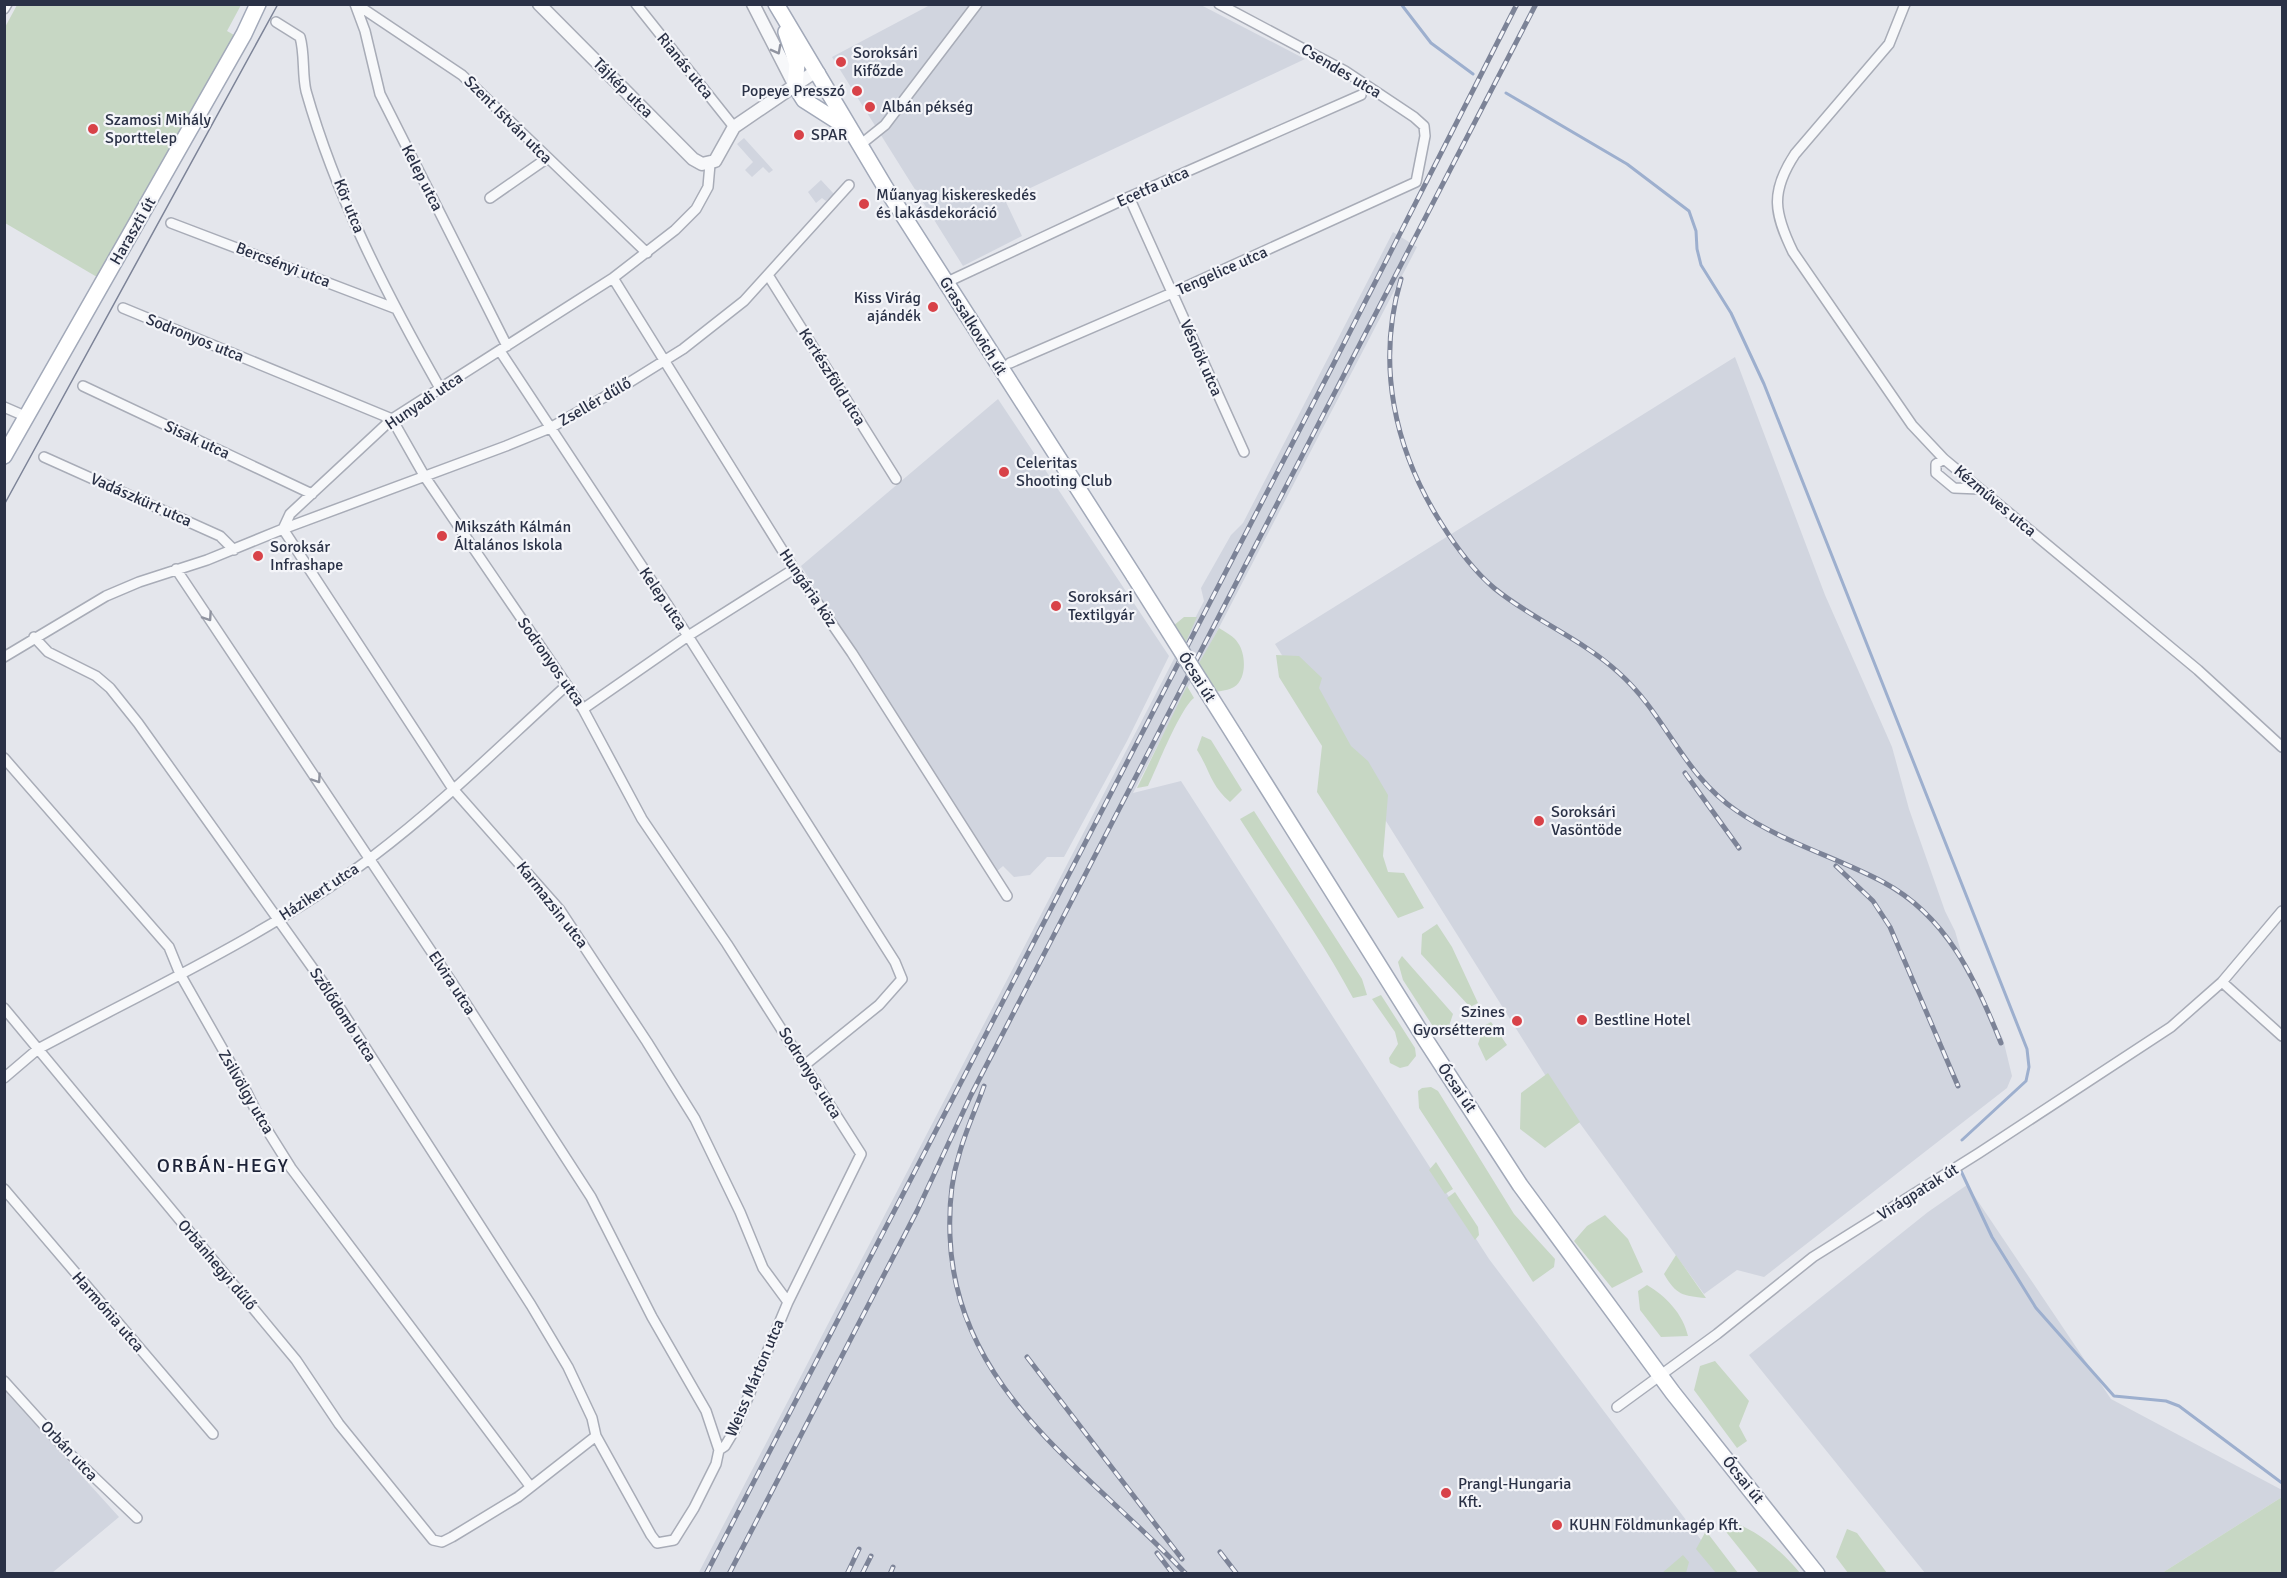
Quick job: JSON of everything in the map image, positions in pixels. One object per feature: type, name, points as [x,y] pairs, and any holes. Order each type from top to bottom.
[{"type":"main road","name":"Haraszti út","points":[[4,456],[244,34],[258,4]]},
{"type":"main road","points":[[777,5],[797,64],[795,86],[804,100],[851,130]]},
{"type":"main road","name":"Grassalkovich út","points":[[777,5],[945,283],[1134,576]]},
{"type":"main road","name":"Ócsai út","points":[[1134,576],[1425,1039],[1520,1185],[1660,1375],[1817,1574]]},
{"type":"street","points":[[4,9],[7,4]]},
{"type":"street","name":"Szent István utca","points":[[356,4],[462,75],[546,159],[646,253]]},
{"type":"street","name":"Kelep utca","points":[[356,4],[380,94],[503,348],[550,428],[688,636],[896,962],[902,979],[879,1005],[806,1064]]},
{"type":"street","name":"Tájkép utca","points":[[539,4],[693,159],[702,164],[710,164]]},
{"type":"street","name":"Rianás utca","points":[[636,4],[734,127]]},
{"type":"street","points":[[753,4],[795,86],[813,73],[819,73]]},
{"type":"street","points":[[860,145],[885,125],[977,4]]},
{"type":"street","name":"Csendes utca","points":[[1219,4],[1345,71],[1414,117],[1424,126],[1425,136],[1419,165]]},
{"type":"street","name":"Kézműves utca","points":[[1905,4],[1889,44],[1794,154],[1782,174],[1776,200],[1780,226],[1793,252],[1912,425],[1944,459],[2198,670],[2283,747]]},
{"type":"street","name":"Kör utca","points":[[276,22],[300,37],[306,90],[356,227],[394,308],[441,390]]},
{"type":"street","name":"Hunyadi utca","points":[[283,529],[290,514],[392,419],[441,390],[613,278],[646,253],[696,209],[708,188],[710,164],[716,161],[734,127],[795,86]]},
{"type":"street","name":"Ecetfa utca","points":[[945,283],[1129,197],[1361,95]]},
{"type":"street","points":[[490,198],[546,159]]},
{"type":"street","name":"Tengelice utca","points":[[1010,363],[1172,293],[1416,182],[1419,165]]},
{"type":"street","name":"Zsellér dűlő","points":[[283,529],[550,428],[663,361],[716,325],[768,275],[849,185]]},
{"type":"street","name":"Vésnök utca","points":[[1129,197],[1244,452]]},
{"type":"street","name":"Bercsényi utca","points":[[171,223],[394,308]]},
{"type":"street","name":"Kertészföld utca","points":[[768,275],[896,480]]},
{"type":"street","name":"Hungária köz","points":[[613,278],[794,569],[852,653],[1006,896]]},
{"type":"street","name":"Sodronyos utca","points":[[123,308],[392,419],[425,477],[583,709],[642,819],[806,1064],[861,1154]]},
{"type":"street","name":"Sisak utca","points":[[83,386],[312,494]]},
{"type":"street","points":[[4,407],[27,417]]},
{"type":"street","name":"Vadászkürt utca","points":[[44,457],[220,536],[234,550]]},
{"type":"street","points":[[1944,459],[1936,464],[1936,473],[1954,488],[1980,489]]},
{"type":"street","points":[[4,657],[34,637],[106,597],[158,574],[234,550],[283,529]]},
{"type":"street","name":"Karmazsin utca","points":[[283,529],[453,789],[560,910],[647,1042],[695,1119],[740,1212],[763,1268],[788,1302]]},
{"type":"street","name":"Elvira utca","points":[[176,569],[370,859],[591,1197],[652,1317],[706,1411],[719,1450]]},
{"type":"street","points":[[583,709],[688,636],[794,569]]},
{"type":"street","name":"Szőlődomb utca","points":[[34,637],[48,652],[96,676],[110,688],[138,723],[329,991],[531,1305],[568,1367],[592,1418],[596,1436],[657,1542],[674,1540],[699,1500],[716,1464],[719,1450]]},
{"type":"street","name":"Házikert utca","points":[[4,1078],[38,1049],[279,919],[370,859],[420,819],[566,686]]},
{"type":"street","name":"Zsilvölgy utca","points":[[4,758],[169,947],[180,974],[243,1085],[259,1118],[291,1168],[530,1486]]},
{"type":"street","name":"Virágpatak út","points":[[1617,1407],[1813,1257],[1979,1153],[2138,1049],[2200,1004],[2283,912]]},
{"type":"street","points":[[2222,982],[2283,1036]]},
{"type":"street","name":"Orbánhegyi dűlő","points":[[4,1008],[296,1360],[339,1424],[420,1527],[433,1540],[442,1542],[518,1497],[530,1486]]},
{"type":"street","name":"Weiss Márton utca","points":[[719,1450],[725,1446],[734,1431],[788,1302],[861,1154]]},
{"type":"street","name":"Harmónia utca","points":[[4,1189],[213,1434]]},
{"type":"street","name":"Orbán utca","points":[[4,1381],[69,1453],[137,1518]]},
{"type":"street","points":[[530,1486],[562,1465],[596,1436]]},
{"type":"shaded area","points":[[1199,4],[1305,59],[1005,200],[1022,236],[963,266],[832,57],[930,5]]},
{"type":"shaded area","points":[[744,138],[773,170],[769,173],[763,167],[752,177],[745,170],[753,162],[737,144]]},
{"type":"shaded area","points":[[821,180],[834,194],[826,201],[822,198],[816,203],[808,192]]},
{"type":"shaded area","points":[[1393,232],[1417,247],[1133,793],[1181,781],[1489,1259],[1726,1573],[698,1574],[1204,601],[1201,588],[1231,535],[1243,523]]},
{"type":"shaded area","points":[[1735,357],[1825,595],[1892,747],[1909,809],[1945,911],[1955,931],[1969,979],[2003,1039],[2012,1076],[2007,1088],[1764,1277],[1737,1270],[1704,1294],[1547,1078],[1275,644]]},
{"type":"shaded area","points":[[998,399],[1169,656],[1127,741],[1064,857],[1047,857],[1030,875],[1014,877],[1003,866],[996,872],[801,566]]},
{"type":"shaded area","points":[[1967,1185],[2111,1399],[2282,1490],[2282,1497],[2162,1573],[1925,1573],[1749,1355],[1928,1212]]},
{"type":"shaded area","points":[[4,1390],[119,1517],[52,1573],[5,1573]]},
{"type":"green space","name":"Szamosi Mihály Sporttelep","points":[[17,5],[241,5],[227,31],[234,35],[97,277],[5,223],[4,29]]},
{"type":"green space","points":[[1184,617],[1197,617],[1184,646],[1173,626]]},
{"type":"green space","points":[[1219,628],[1238,643],[1243,653],[1244,666],[1241,678],[1234,687],[1215,692],[1198,665]]},
{"type":"green space","points":[[1276,655],[1299,656],[1322,678],[1319,688],[1351,746],[1368,761],[1388,795],[1383,856],[1388,872],[1404,873],[1424,908],[1398,918],[1317,792],[1322,746],[1279,677]]},
{"type":"green space","points":[[1187,686],[1194,698],[1176,725],[1148,786],[1137,788]]},
{"type":"green space","points":[[1202,736],[1211,740],[1242,790],[1230,802],[1214,783],[1197,750]]},
{"type":"green space","points":[[1254,811],[1362,979],[1367,995],[1353,998],[1313,930],[1240,819]]},
{"type":"green space","points":[[1437,924],[1452,947],[1478,1003],[1470,1007],[1421,954],[1422,934]]},
{"type":"green space","points":[[1402,956],[1453,1014],[1447,1032],[1436,1031],[1403,980],[1398,962]]},
{"type":"green space","points":[[1381,995],[1415,1048],[1416,1056],[1408,1066],[1400,1068],[1390,1063],[1389,1058],[1398,1044],[1395,1032],[1372,999]]},
{"type":"green space","points":[[1491,1022],[1507,1045],[1486,1061],[1478,1044],[1484,1026]]},
{"type":"green space","points":[[1548,1073],[1580,1122],[1545,1148],[1520,1129],[1521,1093]]},
{"type":"green space","points":[[1431,1087],[1438,1091],[1514,1214],[1555,1259],[1554,1267],[1533,1282],[1419,1108],[1418,1091]]},
{"type":"green space","points":[[1436,1162],[1453,1189],[1445,1194],[1429,1170]]},
{"type":"green space","points":[[1455,1192],[1478,1227],[1479,1235],[1475,1240],[1447,1198]]},
{"type":"green space","points":[[1605,1215],[1628,1239],[1643,1272],[1612,1288],[1574,1241],[1587,1226]]},
{"type":"green space","points":[[1676,1255],[1706,1298],[1681,1293],[1668,1281],[1664,1274]]},
{"type":"green space","points":[[1647,1285],[1673,1306],[1688,1336],[1661,1337],[1640,1310],[1638,1291]]},
{"type":"green space","points":[[1715,1361],[1749,1401],[1739,1426],[1747,1441],[1737,1448],[1694,1390],[1700,1366]]},
{"type":"green space","points":[[2282,1497],[2282,1573],[2162,1573]]},
{"type":"green space","points":[[1726,1520],[1747,1528],[1767,1541],[1800,1573],[1759,1573],[1723,1528]]},
{"type":"green space","points":[[1847,1529],[1857,1533],[1887,1573],[1848,1573],[1836,1557]]},
{"type":"green space","points":[[1706,1531],[1738,1573],[1716,1573],[1696,1549]]},
{"type":"green space","points":[[1683,1555],[1689,1562],[1686,1573],[1662,1573]]},
{"type":"waterway","points":[[1401,4],[1431,43],[1473,74]]},
{"type":"waterway","points":[[1506,93],[1627,164],[1689,211],[1696,231],[1701,265],[1731,313],[1764,384],[2027,1049],[2029,1067],[2026,1081],[1962,1140]]},
{"type":"waterway","points":[[1961,1171],[1992,1237],[2036,1308],[2114,1396],[2166,1401],[2179,1406],[2282,1483]]},
{"type":"tram line","points":[[4,505],[278,4]]},
{"type":"railway","points":[[706,1574],[1332,367],[1517,4]]},
{"type":"railway","points":[[729,1574],[917,1211],[971,1095],[1536,4]]},
{"type":"railway","points":[[1401,279],[1390,343],[1390,374],[1401,436],[1411,466],[1425,495],[1465,558],[1494,588],[1589,650],[1619,673],[1650,707],[1702,780],[1737,811],[1772,832],[1883,882],[1905,896],[1925,913],[1942,931],[1970,973],[2001,1043]]},
{"type":"railway","points":[[1685,773],[1739,848]]},
{"type":"railway","points":[[1836,866],[1873,901],[1890,927],[1958,1086]]},
{"type":"railway","points":[[984,1086],[956,1165],[950,1216],[950,1236],[958,1291],[975,1340],[1002,1384],[1034,1424],[1070,1463],[1149,1536],[1186,1574]]},
{"type":"railway","points":[[1027,1357],[1182,1559]]},
{"type":"railway","points":[[847,1574],[859,1549]]},
{"type":"railway","points":[[1220,1552],[1237,1574]]},
{"type":"railway","points":[[1157,1553],[1173,1574]]},
{"type":"railway","points":[[862,1574],[871,1556]]},
{"type":"railway","points":[[890,1574],[893,1567]]},
{"type":"place","name":"Soroksári Kifőzde","points":[[841,62]]},
{"type":"place","name":"Popeye Presszó","points":[[857,91]]},
{"type":"place","name":"Albán pékség","points":[[870,107]]},
{"type":"place","name":"Szamosi Mihály Sporttelep","points":[[93,129]]},
{"type":"place","name":"SPAR","points":[[799,135]]},
{"type":"place","name":"Műanyag kiskereskedés és lakásdekoráció","points":[[864,204]]},
{"type":"place","name":"Kiss Virág ajándék","points":[[933,307]]},
{"type":"place","name":"Celeritas Shooting Club","points":[[1004,472]]},
{"type":"place","name":"Mikszáth Kálmán Általános Iskola","points":[[442,536]]},
{"type":"place","name":"Soroksár Infrashape","points":[[258,556]]},
{"type":"place","name":"Soroksári Textilgyár","points":[[1056,606]]},
{"type":"place","name":"Soroksári Vasöntöde","points":[[1539,821]]},
{"type":"place","name":"Bestline Hotel","points":[[1582,1020]]},
{"type":"place","name":"Szines Gyorsétterem","points":[[1517,1021]]},
{"type":"place","name":"Prangl-Hungaria Kft.","points":[[1446,1493]]},
{"type":"place","name":"KUHN Földmunkagép Kft.","points":[[1557,1525]]},
{"type":"district","name":"ORBÁN-HEGY","points":[[223,1165]]}]
